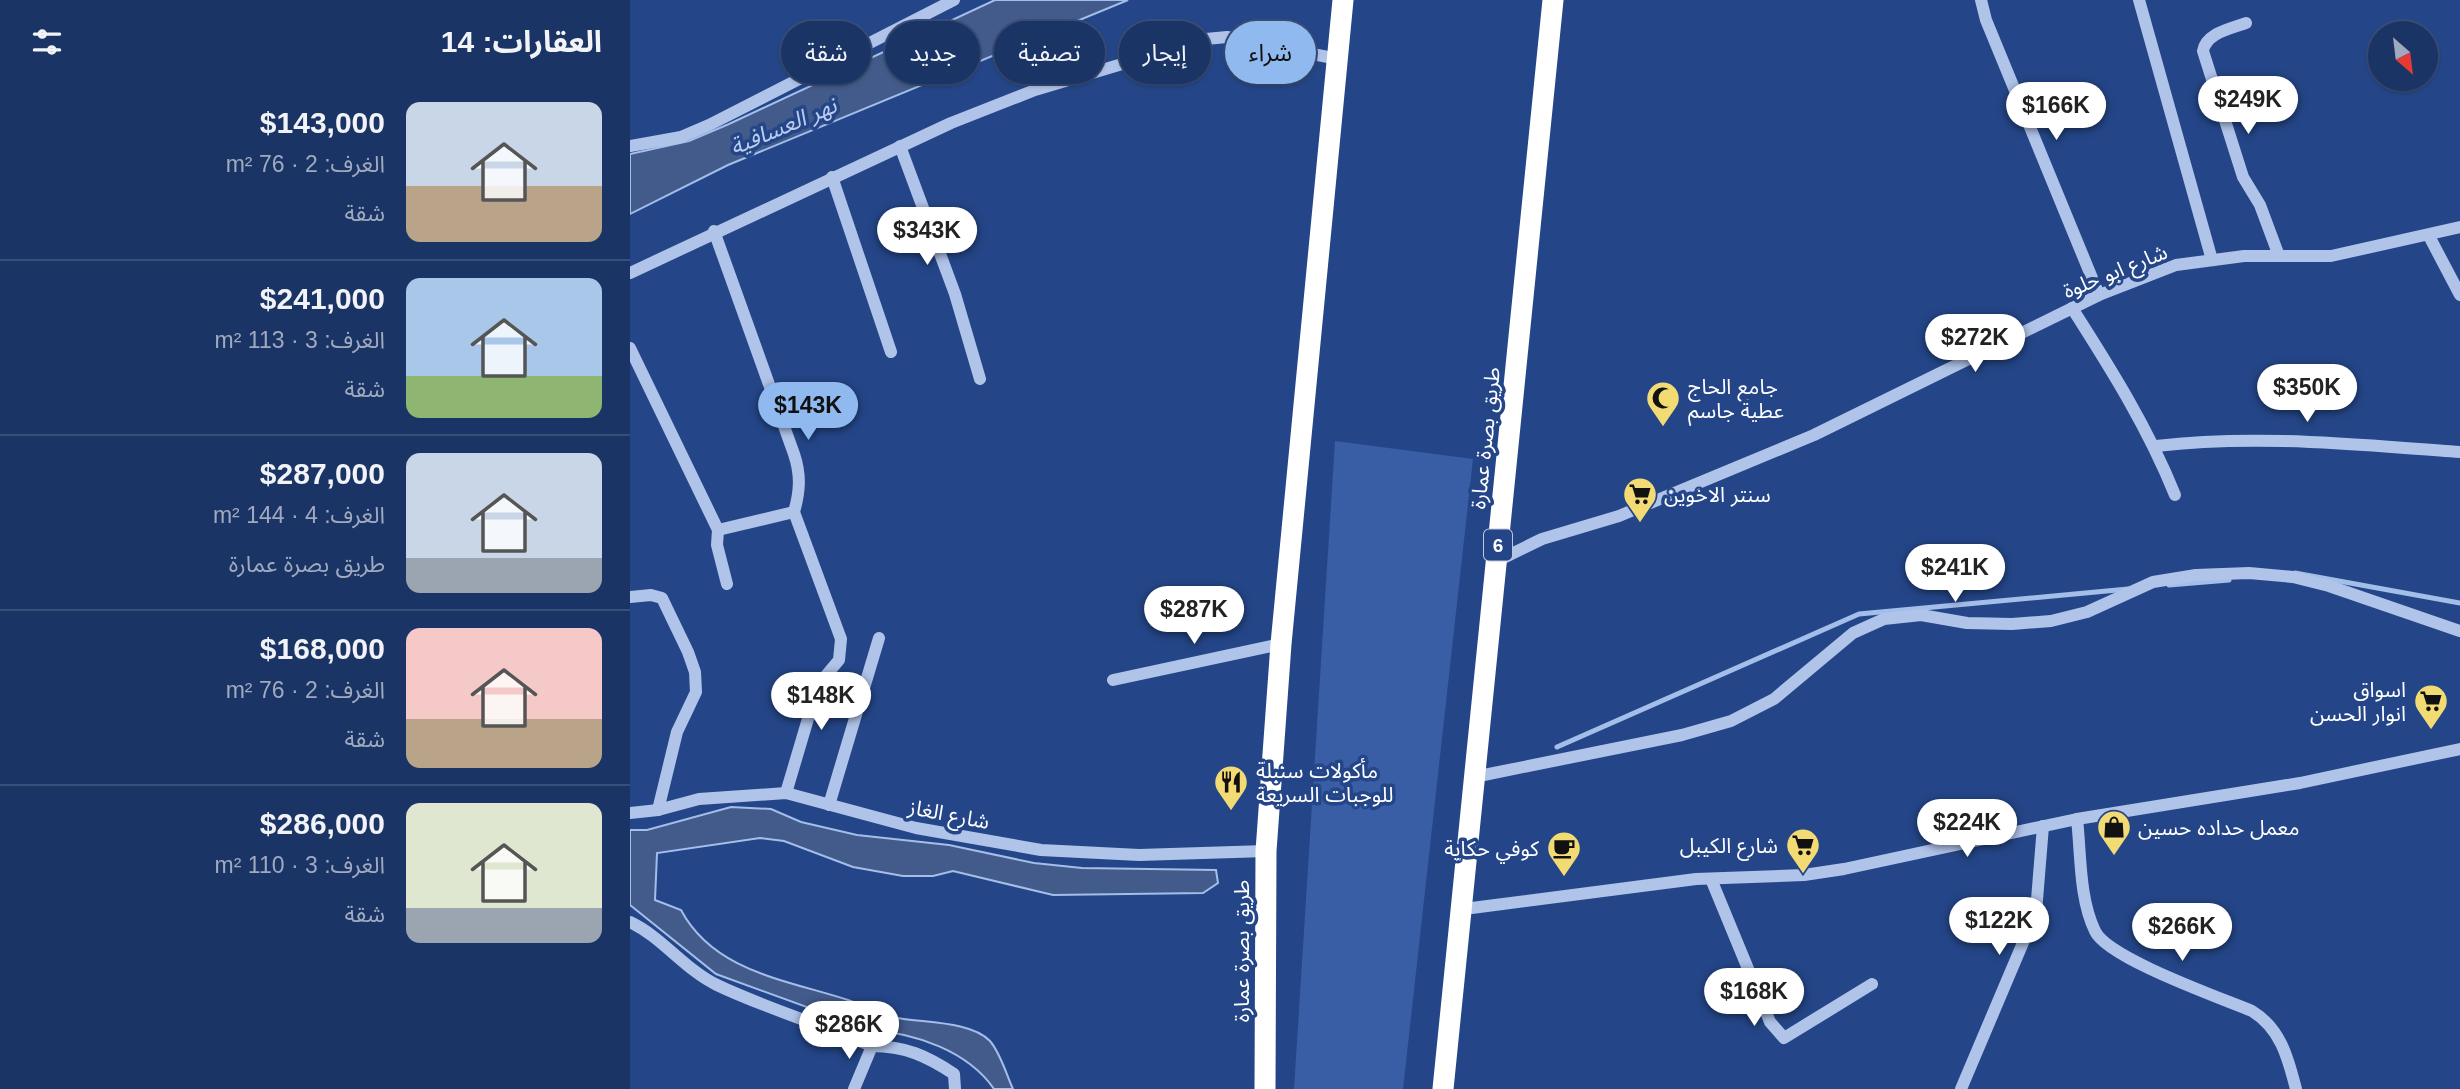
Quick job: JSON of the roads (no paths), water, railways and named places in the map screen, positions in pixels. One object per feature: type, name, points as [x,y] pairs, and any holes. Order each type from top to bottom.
[{"type":"highway","name":"طريق بصرة عمارة","points":[[1443,1089],[1464,909],[1474,777],[1553,0]]},
{"type":"highway","name":"طريق بصرة عمارة","points":[[1265,1089],[1266,851],[1281,644],[1342,9]]},
{"type":"street","points":[[630,146],[681,136],[709,125],[954,0]]},
{"type":"street","points":[[1981,0],[1986,20],[2099,295]]},
{"type":"street","points":[[2139,0],[2212,260]]},
{"type":"street","points":[[2246,23],[2210,37],[2203,51],[2243,177],[2260,205],[2279,256]]},
{"type":"street","points":[[630,273],[900,146],[1035,90],[1206,39],[1227,37],[1338,59]]},
{"type":"street","points":[[900,146],[956,294],[980,379]]},
{"type":"street","points":[[832,177],[891,352]]},
{"type":"street","name":"شارع ابو حلوة","points":[[1497,561],[1542,539],[1619,516],[1814,435],[2099,295],[2176,265],[2279,256],[2331,256],[2460,227]]},
{"type":"street","points":[[713,232],[800,472],[800,494],[794,512],[841,639],[839,660],[818,685],[786,793]]},
{"type":"street","points":[[2429,236],[2460,295]]},
{"type":"street","points":[[2072,308],[2156,446],[2175,495]]},
{"type":"street","points":[[630,348],[718,530],[717,545],[727,584]]},
{"type":"street","points":[[2156,446],[2216,439],[2271,438],[2460,452]]},
{"type":"street","points":[[718,530],[794,512]]},
{"type":"street","points":[[1474,777],[1682,735],[1731,721],[1774,699],[1853,633],[1884,619],[1921,615],[1967,622],[2012,624],[2051,621],[2087,612],[2153,582],[2249,573],[2293,577],[2329,586],[2460,631]]},
{"type":"street","points":[[630,597],[651,595],[662,598],[695,672],[696,692],[677,732],[657,810]]},
{"type":"street","points":[[829,805],[879,638]]},
{"type":"street","points":[[1113,680],[1281,644]]},
{"type":"street","points":[[1464,909],[1710,879],[1804,875],[1844,869],[2077,819],[2300,783],[2460,749]]},
{"type":"street","name":"شارع الغاز","points":[[630,813],[657,810],[699,799],[786,793],[916,828],[1041,850],[1139,855],[1266,851]]},
{"type":"street","points":[[2077,819],[2087,908],[2095,933],[2107,946],[2138,962],[2252,1011],[2270,1022],[2280,1040],[2296,1089]]},
{"type":"street","points":[[1961,1089],[2036,912],[2043,826]]},
{"type":"street","points":[[1710,879],[1770,1023],[1784,1038],[1872,984]]},
{"type":"street","points":[[630,922],[643,928],[679,961],[716,985],[872,1045],[895,1046],[925,1055],[954,1074],[955,1089]]},
{"type":"street","points":[[855,1089],[872,1045]]},
{"type":"water","name":"نهر العسافية","points":[[995,0],[1128,0],[1077,21],[994,21],[994,55],[980,61],[980,21],[950,21]]},
{"type":"water","name":"نهر العسافية","points":[[885,51],[885,84],[924,84],[728,165],[630,214],[630,154],[689,141],[815,84],[871,84],[871,58]]},
{"type":"water","points":[[731,807],[771,809],[801,822],[857,835],[949,845],[1034,863],[1082,868],[1216,870],[1218,883],[1203,893],[1053,895],[953,871],[933,876],[903,876],[853,867],[784,841],[760,838],[657,853],[655,900],[681,910],[695,931],[712,947],[754,971],[848,1000],[885,1015],[959,1026],[982,1034],[997,1052],[1013,1089],[994,1089],[970,1064],[939,1046],[905,1035],[870,1030],[716,974],[630,905],[630,830],[647,830]]},
{"type":"waterway","points":[[2295,573],[2460,603]]},
{"type":"waterway","points":[[2169,585],[2229,580]]},
{"type":"waterway","points":[[1557,747],[1859,614],[2128,589]]},
{"type":"place","name":"جامع الحاج عطية جاسم","points":[[1663,428]]},
{"type":"place","name":"سنتر الاخوين","points":[[1640,524]]},
{"type":"place","name":"اسواق انوار الحسن","points":[[2431,731]]},
{"type":"place","name":"مأكولات سنبلة للوجبات السريعة","points":[[1231,812]]},
{"type":"place","name":"معمل حداده حسين","points":[[2114,857]]},
{"type":"place","name":"شارع الكيبل","points":[[1803,875]]},
{"type":"place","name":"كوفي حكاية","points":[[1564,878]]}]
